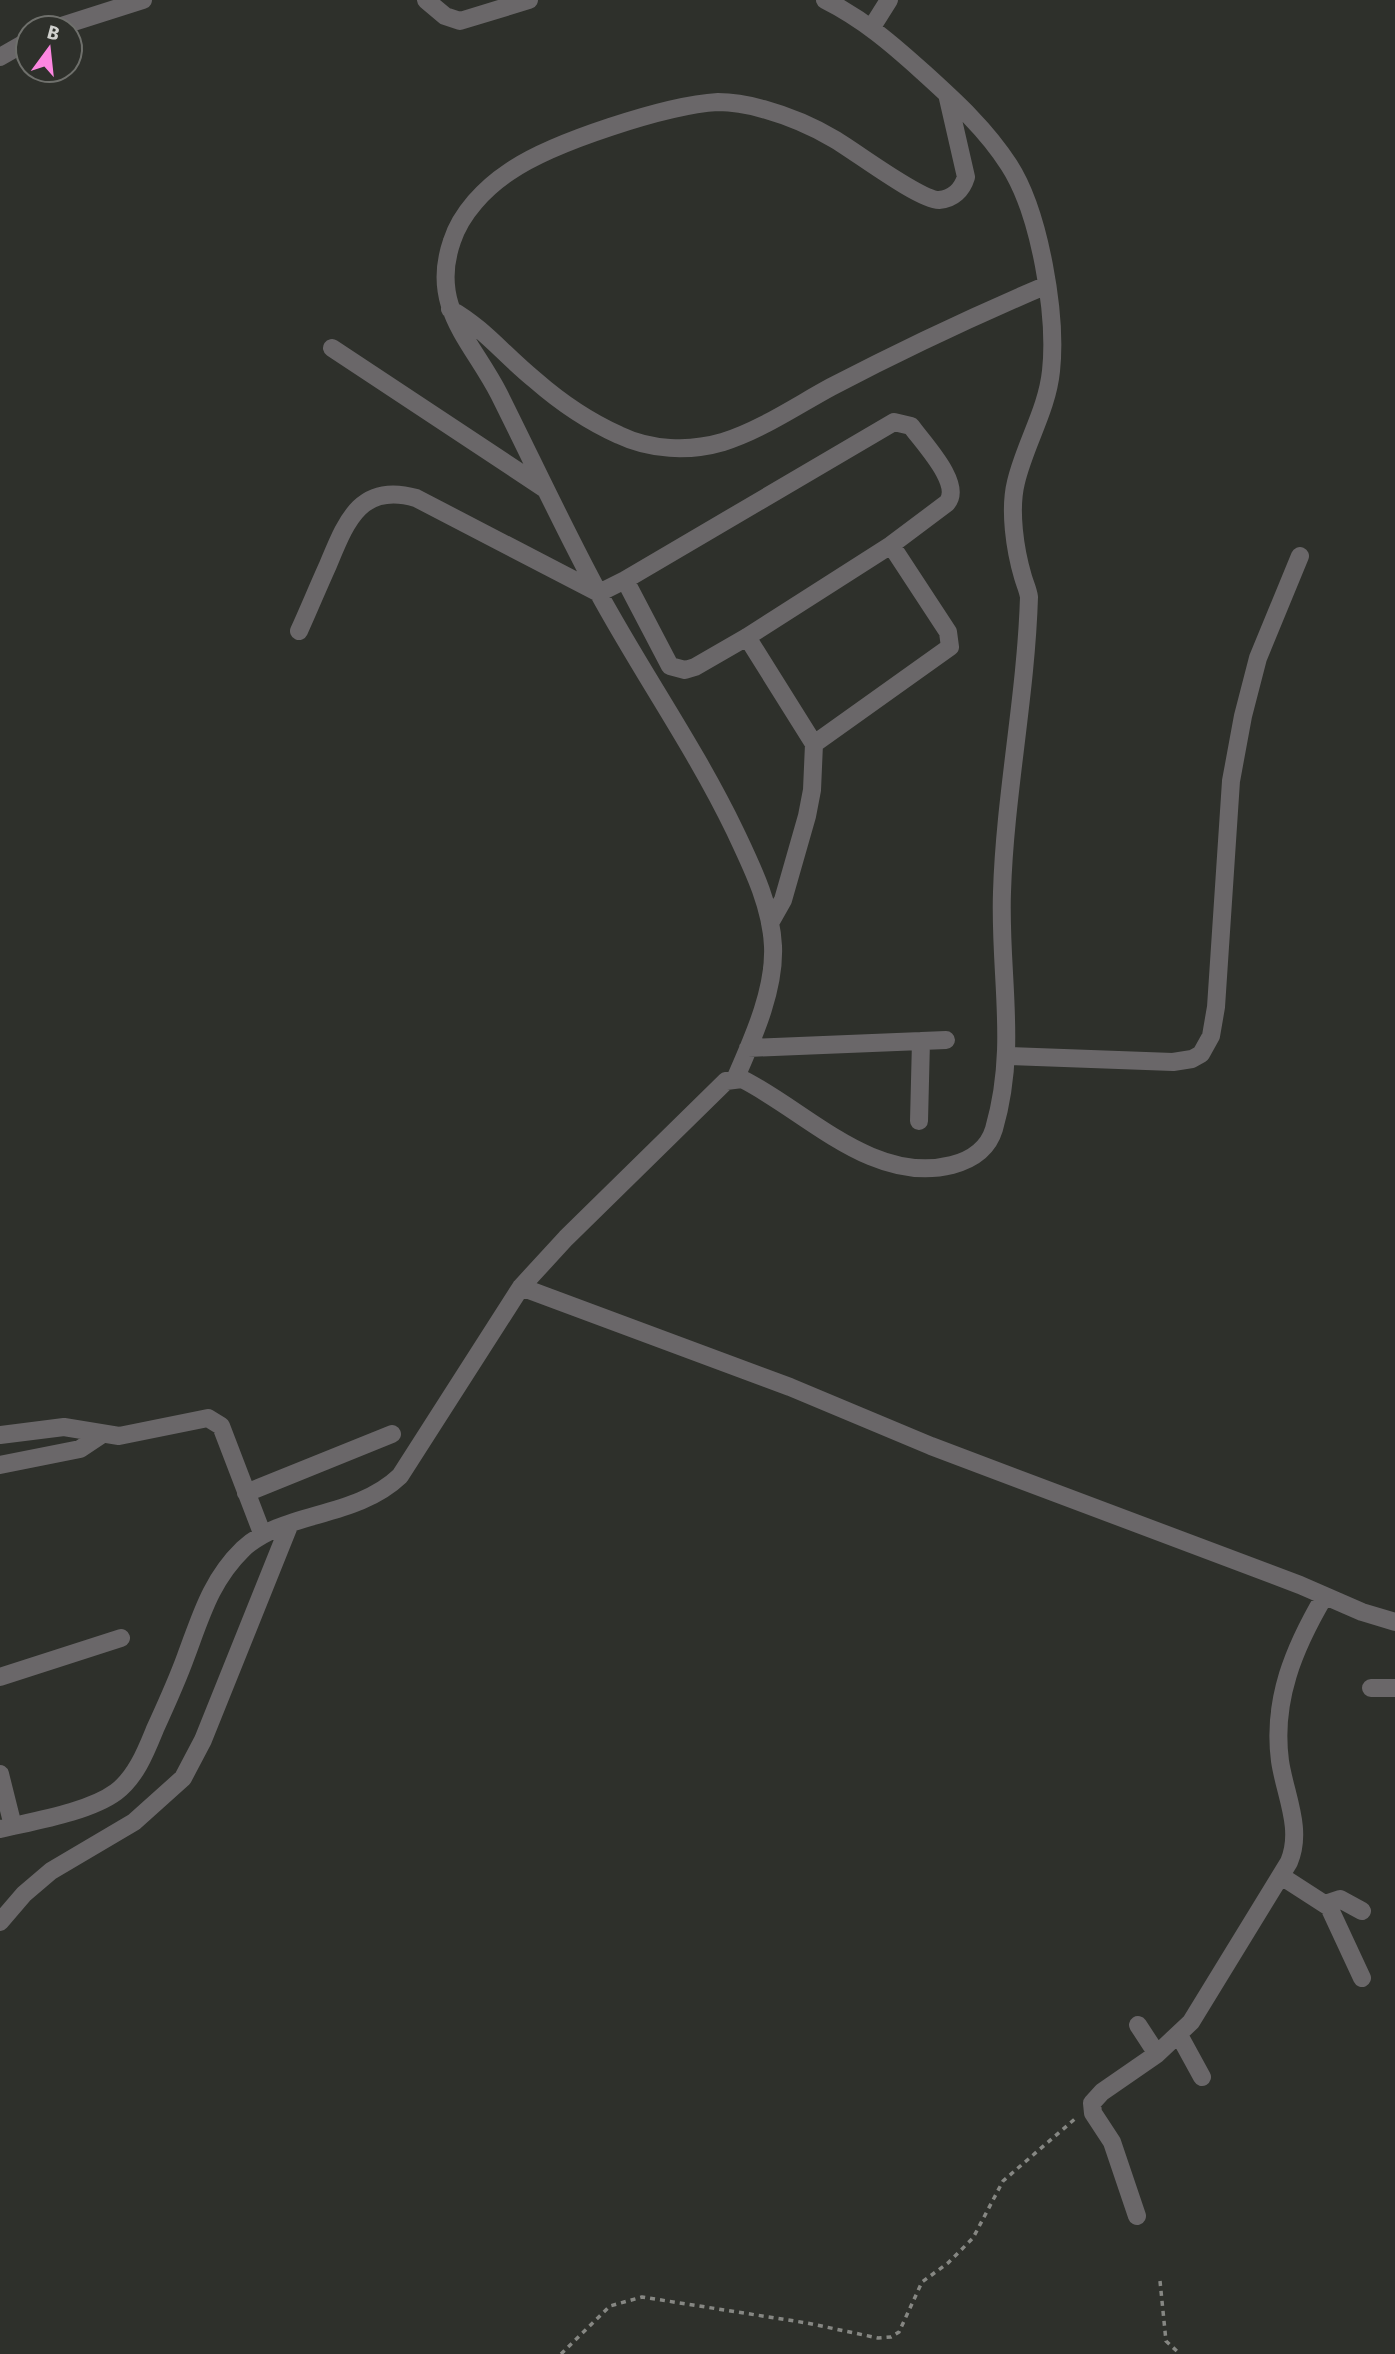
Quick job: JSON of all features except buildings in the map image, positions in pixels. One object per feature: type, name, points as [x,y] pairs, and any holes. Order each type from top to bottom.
[{"type":"street","points":[[84,19],[143,0]]},
{"type":"street","points":[[426,0],[445,16],[460,21],[529,0]]},
{"type":"street","points":[[736,1077],[865,1154],[909,1167],[927,1168],[966,1159],[979,1153],[989,1141],[1001,1097],[1008,1056],[1002,884],[1029,597],[1021,569],[1013,500],[1051,375],[1052,320],[1047,285],[1032,221],[1011,168],[981,127],[872,27],[825,0]]},
{"type":"street","points":[[872,27],[889,0]]},
{"type":"street","points":[[0,1774],[6,1828],[98,1802],[116,1792],[130,1779],[145,1754],[205,1602],[225,1569],[262,1533],[375,1496],[400,1476],[521,1287],[566,1238],[726,1081],[736,1077],[764,1004],[773,950],[770,923],[754,871],[714,787],[599,593],[494,384],[458,330],[446,295],[446,272],[450,243],[461,218],[484,192],[511,170],[586,136],[669,110],[722,102],[742,104],[792,119],[831,137],[927,198],[937,200],[956,194],[962,188],[966,177],[947,94]]},
{"type":"street","points":[[450,309],[482,329],[535,381],[598,424],[645,445],[686,448],[722,442],[762,425],[956,326],[1047,285]]},
{"type":"street","points":[[332,348],[547,490]]},
{"type":"street","points":[[599,593],[883,427],[901,422],[911,426],[951,483],[951,499],[943,508],[891,545],[695,667],[676,669],[670,666],[625,580]]},
{"type":"street","points":[[299,631],[345,524],[357,508],[385,494],[416,498],[599,593]]},
{"type":"street","points":[[814,744],[950,648],[948,632],[891,545]]},
{"type":"street","points":[[1008,1056],[1173,1062],[1192,1059],[1208,1045],[1216,1007],[1231,781],[1238,742],[1258,657],[1300,556]]},
{"type":"street","points":[[747,637],[814,744],[812,790],[807,816],[783,900],[770,923]]},
{"type":"street","points":[[748,1048],[946,1040]]},
{"type":"street","points":[[919,1121],[921,1041]]},
{"type":"street","points":[[521,1287],[1395,1622]]},
{"type":"street","points":[[0,1435],[64,1427],[101,1436],[127,1435],[199,1419],[215,1420],[221,1426],[262,1533]]},
{"type":"street","points":[[246,1493],[392,1434]]},
{"type":"street","points":[[0,1465],[80,1448],[101,1436]]},
{"type":"street","points":[[0,1922],[24,1894],[51,1871],[134,1822],[183,1778],[203,1740],[289,1526]]},
{"type":"street","points":[[1137,2216],[1112,2143],[1092,2106],[1097,2096],[1157,2054],[1179,2035],[1202,2008],[1281,1876],[1296,1842],[1280,1761],[1279,1706],[1298,1646],[1324,1597]]},
{"type":"street","points":[[0,1676],[121,1638]]},
{"type":"street","points":[[1371,1688],[1395,1688]]},
{"type":"street","points":[[1281,1876],[1325,1904],[1332,1913],[1362,1978]]},
{"type":"street","points":[[1325,1904],[1340,1899],[1362,1911]]},
{"type":"street","points":[[1138,2025],[1157,2054]]},
{"type":"street","points":[[1179,2035],[1202,2077]]},
{"type":"path","points":[[561,2354],[610,2306],[642,2297],[807,2323],[878,2338],[891,2337],[899,2332],[926,2277],[948,2263],[973,2238],[1003,2181],[1092,2106]]},
{"type":"path","points":[[1160,2281],[1166,2341],[1180,2354]]}]
